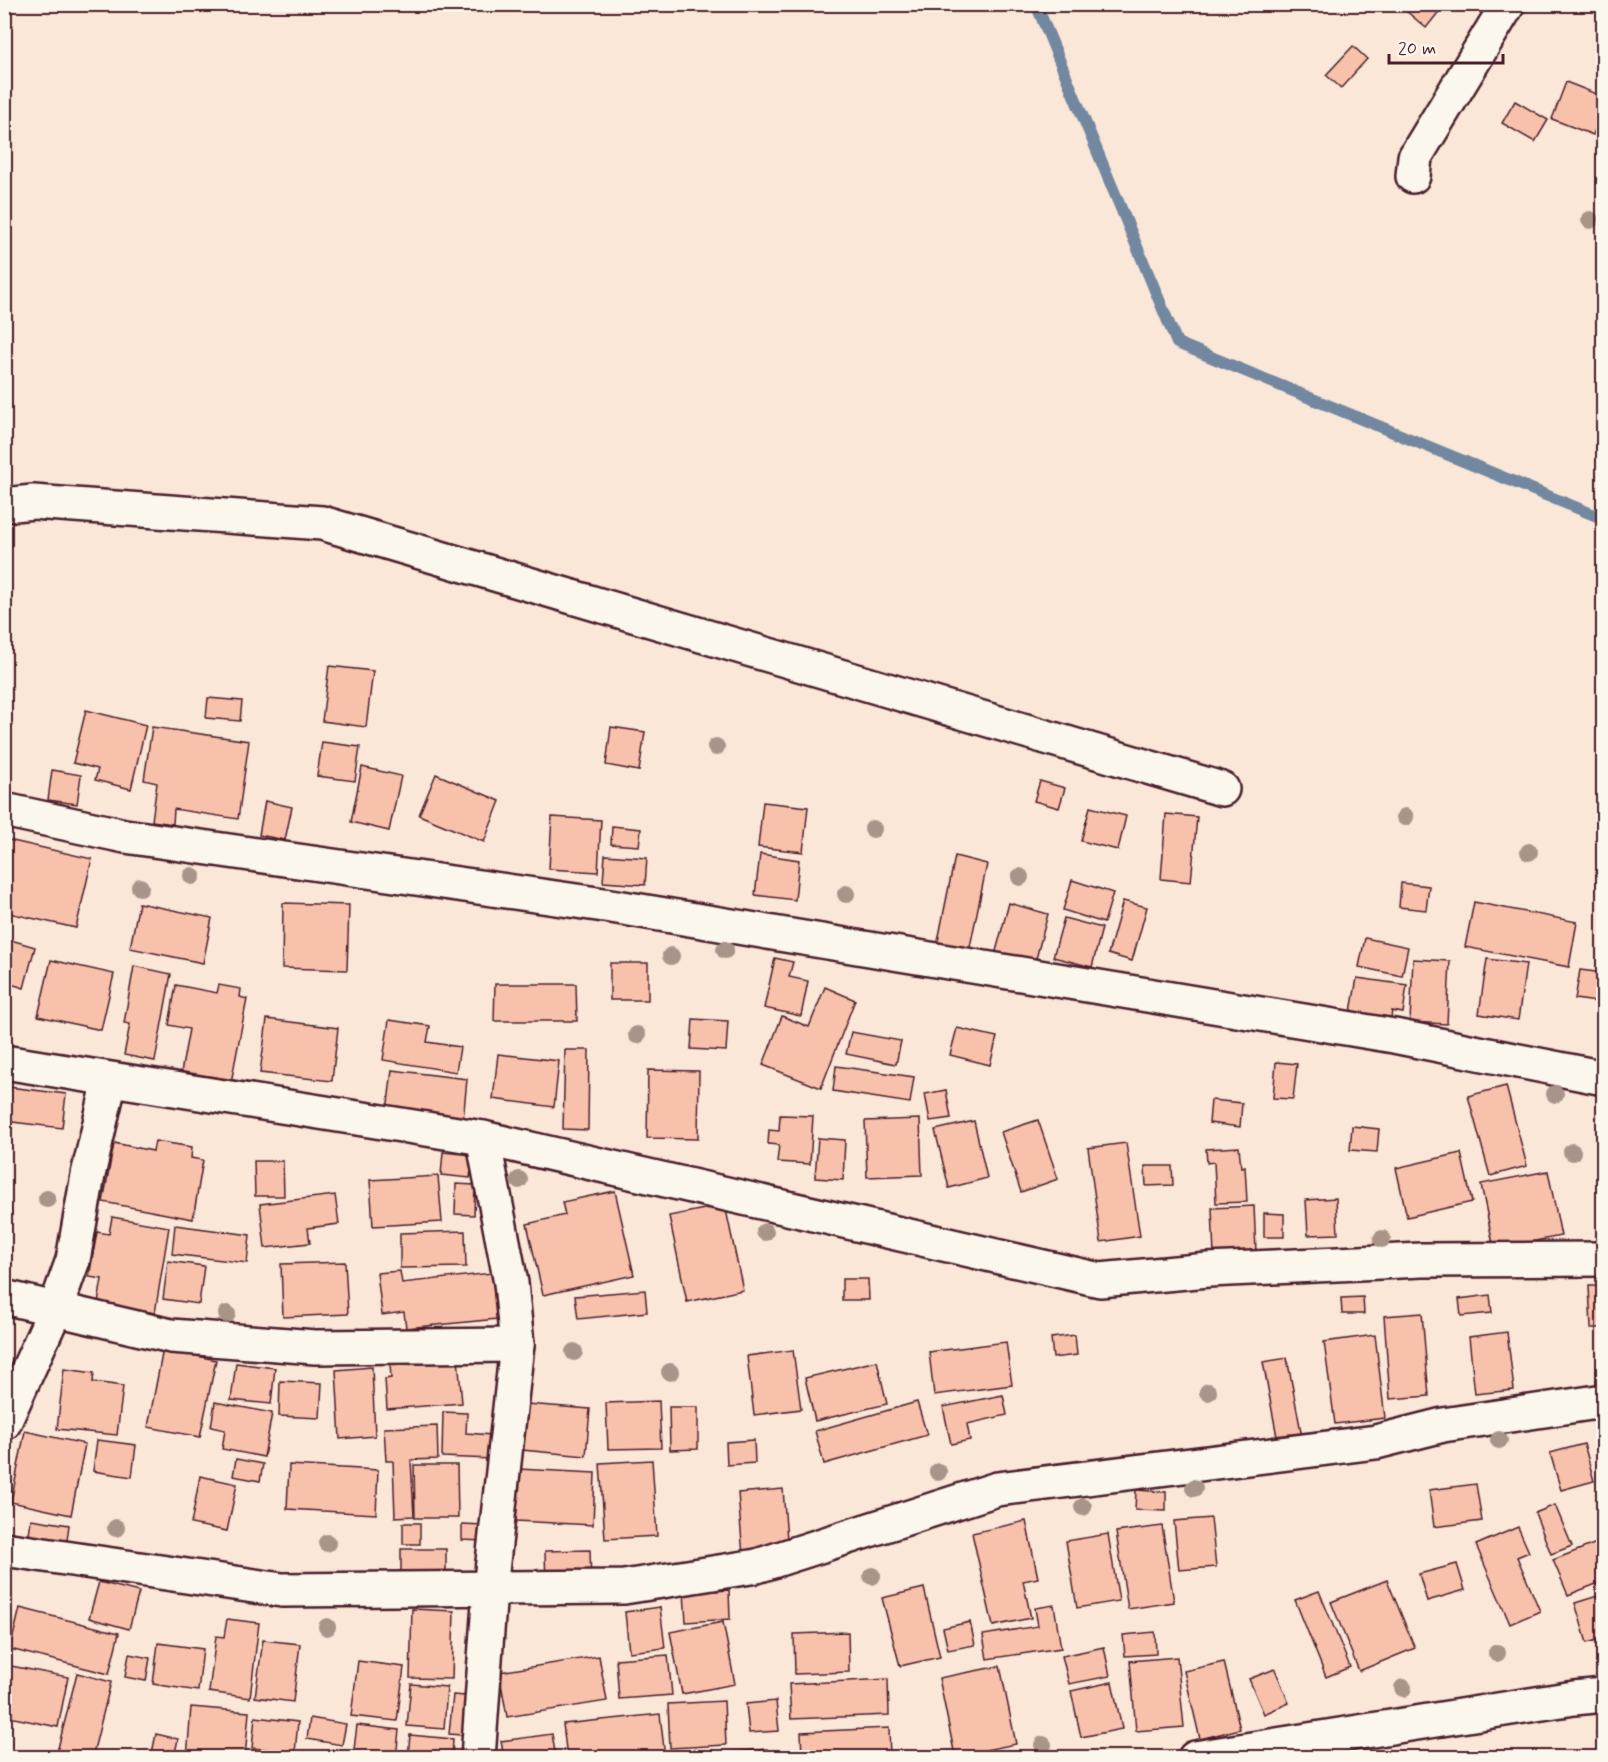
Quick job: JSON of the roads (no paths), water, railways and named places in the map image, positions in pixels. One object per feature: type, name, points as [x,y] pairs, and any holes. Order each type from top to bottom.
[{"type":"street","points":[[1413,176],[1415,157],[1508,4]]},
{"type":"street","points":[[4,505],[33,502],[322,523],[1222,789]]},
{"type":"street","points":[[4,810],[125,836],[611,906],[1394,1036],[1604,1078]]},
{"type":"street","points":[[4,1062],[483,1138],[1100,1280],[1209,1270],[1422,1260],[1604,1259]]},
{"type":"street","points":[[4,1423],[55,1310],[73,1260],[88,1175],[110,1080]]},
{"type":"street","points":[[478,1758],[490,1589],[517,1345],[511,1283],[483,1138]]},
{"type":"street","points":[[4,1297],[171,1336],[315,1347],[517,1345]]},
{"type":"street","points":[[4,1549],[282,1590],[624,1587],[756,1566],[998,1489],[1376,1442],[1443,1425],[1604,1401]]},
{"type":"street","points":[[1195,1758],[1604,1695]]},
{"type":"waterway","points":[[1036,4],[1177,343],[1604,519]]}]
